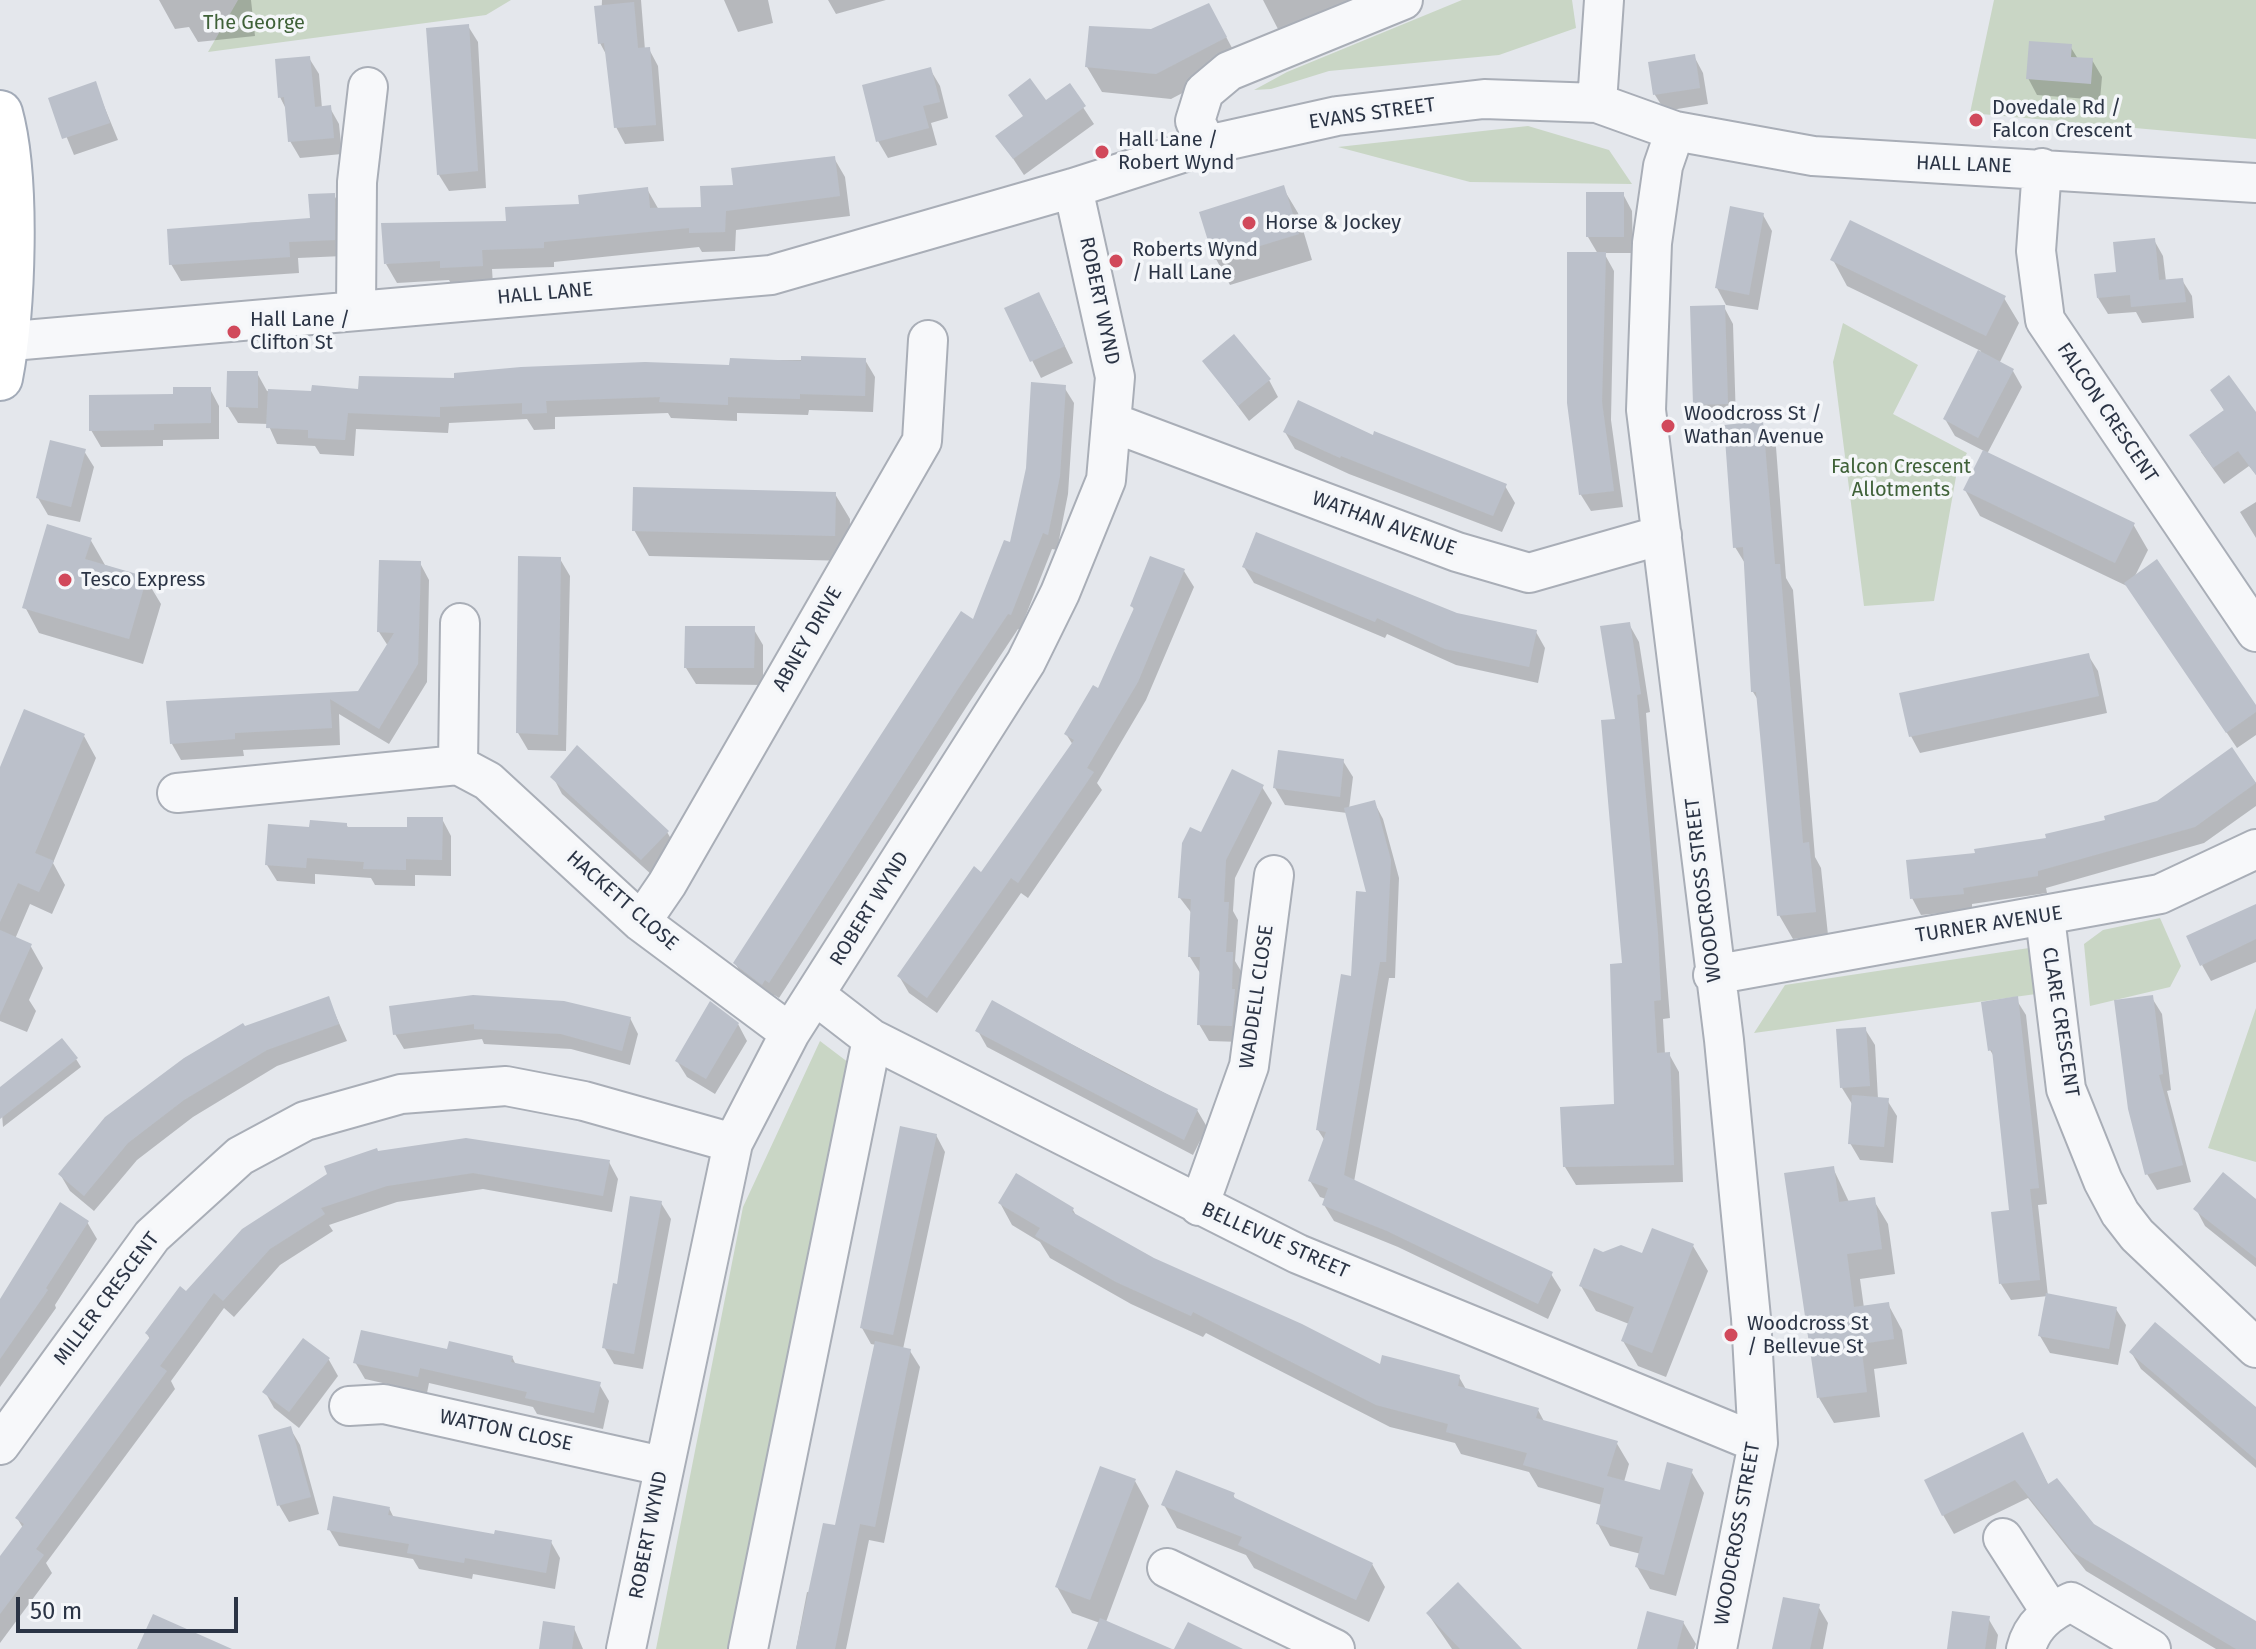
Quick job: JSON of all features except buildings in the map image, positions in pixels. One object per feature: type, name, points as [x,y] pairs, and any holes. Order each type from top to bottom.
[{"type":"main road","points":[[0,113],[10,207],[2,354]]},
{"type":"street","points":[[1207,145],[1195,121],[1204,92],[1229,71],[1403,0]]},
{"type":"street","points":[[1597,103],[1604,0]]},
{"type":"street","points":[[356,310],[357,182],[368,87]]},
{"type":"street","name":"EVANS STREET","points":[[1073,188],[1207,145],[1337,116],[1484,99],[1597,103],[1675,131]]},
{"type":"street","name":"HALL LANE","points":[[1675,131],[1813,156],[2256,183]]},
{"type":"street","name":"WOODCROSS STREET","points":[[1675,131],[1663,166],[1652,243],[1646,410],[1713,975],[1724,1040],[1751,1318],[1758,1443],[1717,1649]]},
{"type":"street","name":"FALCON CRESCENT","points":[[2042,168],[2036,251],[2045,320],[2256,632]]},
{"type":"street","name":"HALL LANE","points":[[2,354],[356,310],[771,275],[1073,188]]},
{"type":"street","name":"ROBERT WYND","points":[[626,1649],[662,1466],[733,1143],[790,1033],[1026,662],[1060,593],[1106,480],[1115,377],[1073,188]]},
{"type":"street","name":"ABNEY DRIVE","points":[[641,922],[667,884],[922,441],[928,340]]},
{"type":"street","name":"WATHAN AVENUE","points":[[1111,422],[1457,552],[1529,573],[1662,535]]},
{"type":"street","points":[[177,793],[458,765],[460,623]]},
{"type":"street","name":"HACKETT CLOSE","points":[[458,765],[488,781],[641,922],[790,1033]]},
{"type":"street","name":"TURNER AVENUE","points":[[1713,975],[2160,894],[2256,849]]},
{"type":"street","name":"WADDELL CLOSE","points":[[1199,1206],[1249,1066],[1274,875]]},
{"type":"street","name":"CLARE CRESCENT","points":[[2045,917],[2066,1089],[2103,1181],[2120,1213],[2137,1235],[2256,1348]]},
{"type":"street","name":"BELLEVUE STREET","points":[[815,995],[872,1039],[1298,1254],[1758,1443]]},
{"type":"street","points":[[748,1649],[872,1039]]},
{"type":"street","name":"MILLER CRESCENT","points":[[0,1445],[152,1236],[240,1156],[305,1121],[401,1094],[506,1086],[584,1101],[733,1143]]},
{"type":"street","name":"WATTON CLOSE","points":[[349,1406],[384,1404],[662,1466]]},
{"type":"street","points":[[2003,1538],[2050,1611]]},
{"type":"street","points":[[1167,1568],[1335,1649]]},
{"type":"street","points":[[2026,1649],[2036,1628],[2050,1611],[2071,1602],[2081,1605],[2151,1649]]},
{"type":"green space","name":"The George","points":[[238,0],[511,0],[486,15],[208,52]]},
{"type":"green space","points":[[1462,0],[1572,0],[1576,28],[1499,55],[1329,71],[1271,89],[1254,90],[1287,72]]},
{"type":"green space","points":[[1994,0],[2256,0],[2256,139],[1970,113]]},
{"type":"green space","points":[[1528,126],[1609,150],[1632,184],[1470,182],[1338,147]]},
{"type":"green space","name":"Falcon Crescent Allotments","points":[[1843,323],[1918,365],[1893,414],[1967,453],[1957,471],[1934,601],[1864,606],[1833,362]]},
{"type":"green space","points":[[2160,918],[2181,966],[2170,987],[2090,1006],[2084,944],[2103,930]]},
{"type":"green space","points":[[2029,948],[2036,994],[1754,1033],[1785,985]]},
{"type":"green space","points":[[2256,1008],[2256,1162],[2208,1148]]},
{"type":"green space","points":[[820,1041],[853,1066],[732,1649],[656,1649],[743,1207]]},
{"type":"place","name":"Dovedale Rd / Falcon Crescent","points":[[1976,120]]},
{"type":"place","name":"Hall Lane / Robert Wynd","points":[[1102,152]]},
{"type":"place","name":"Horse & Jockey","points":[[1249,223]]},
{"type":"place","name":"Roberts Wynd / Hall Lane","points":[[1116,261]]},
{"type":"place","name":"Hall Lane / Clifton St","points":[[234,332]]},
{"type":"place","name":"Woodcross St / Wathan Avenue","points":[[1668,426]]},
{"type":"place","name":"Tesco Express","points":[[65,580]]},
{"type":"place","name":"Woodcross St / Bellevue St","points":[[1731,1335]]}]
